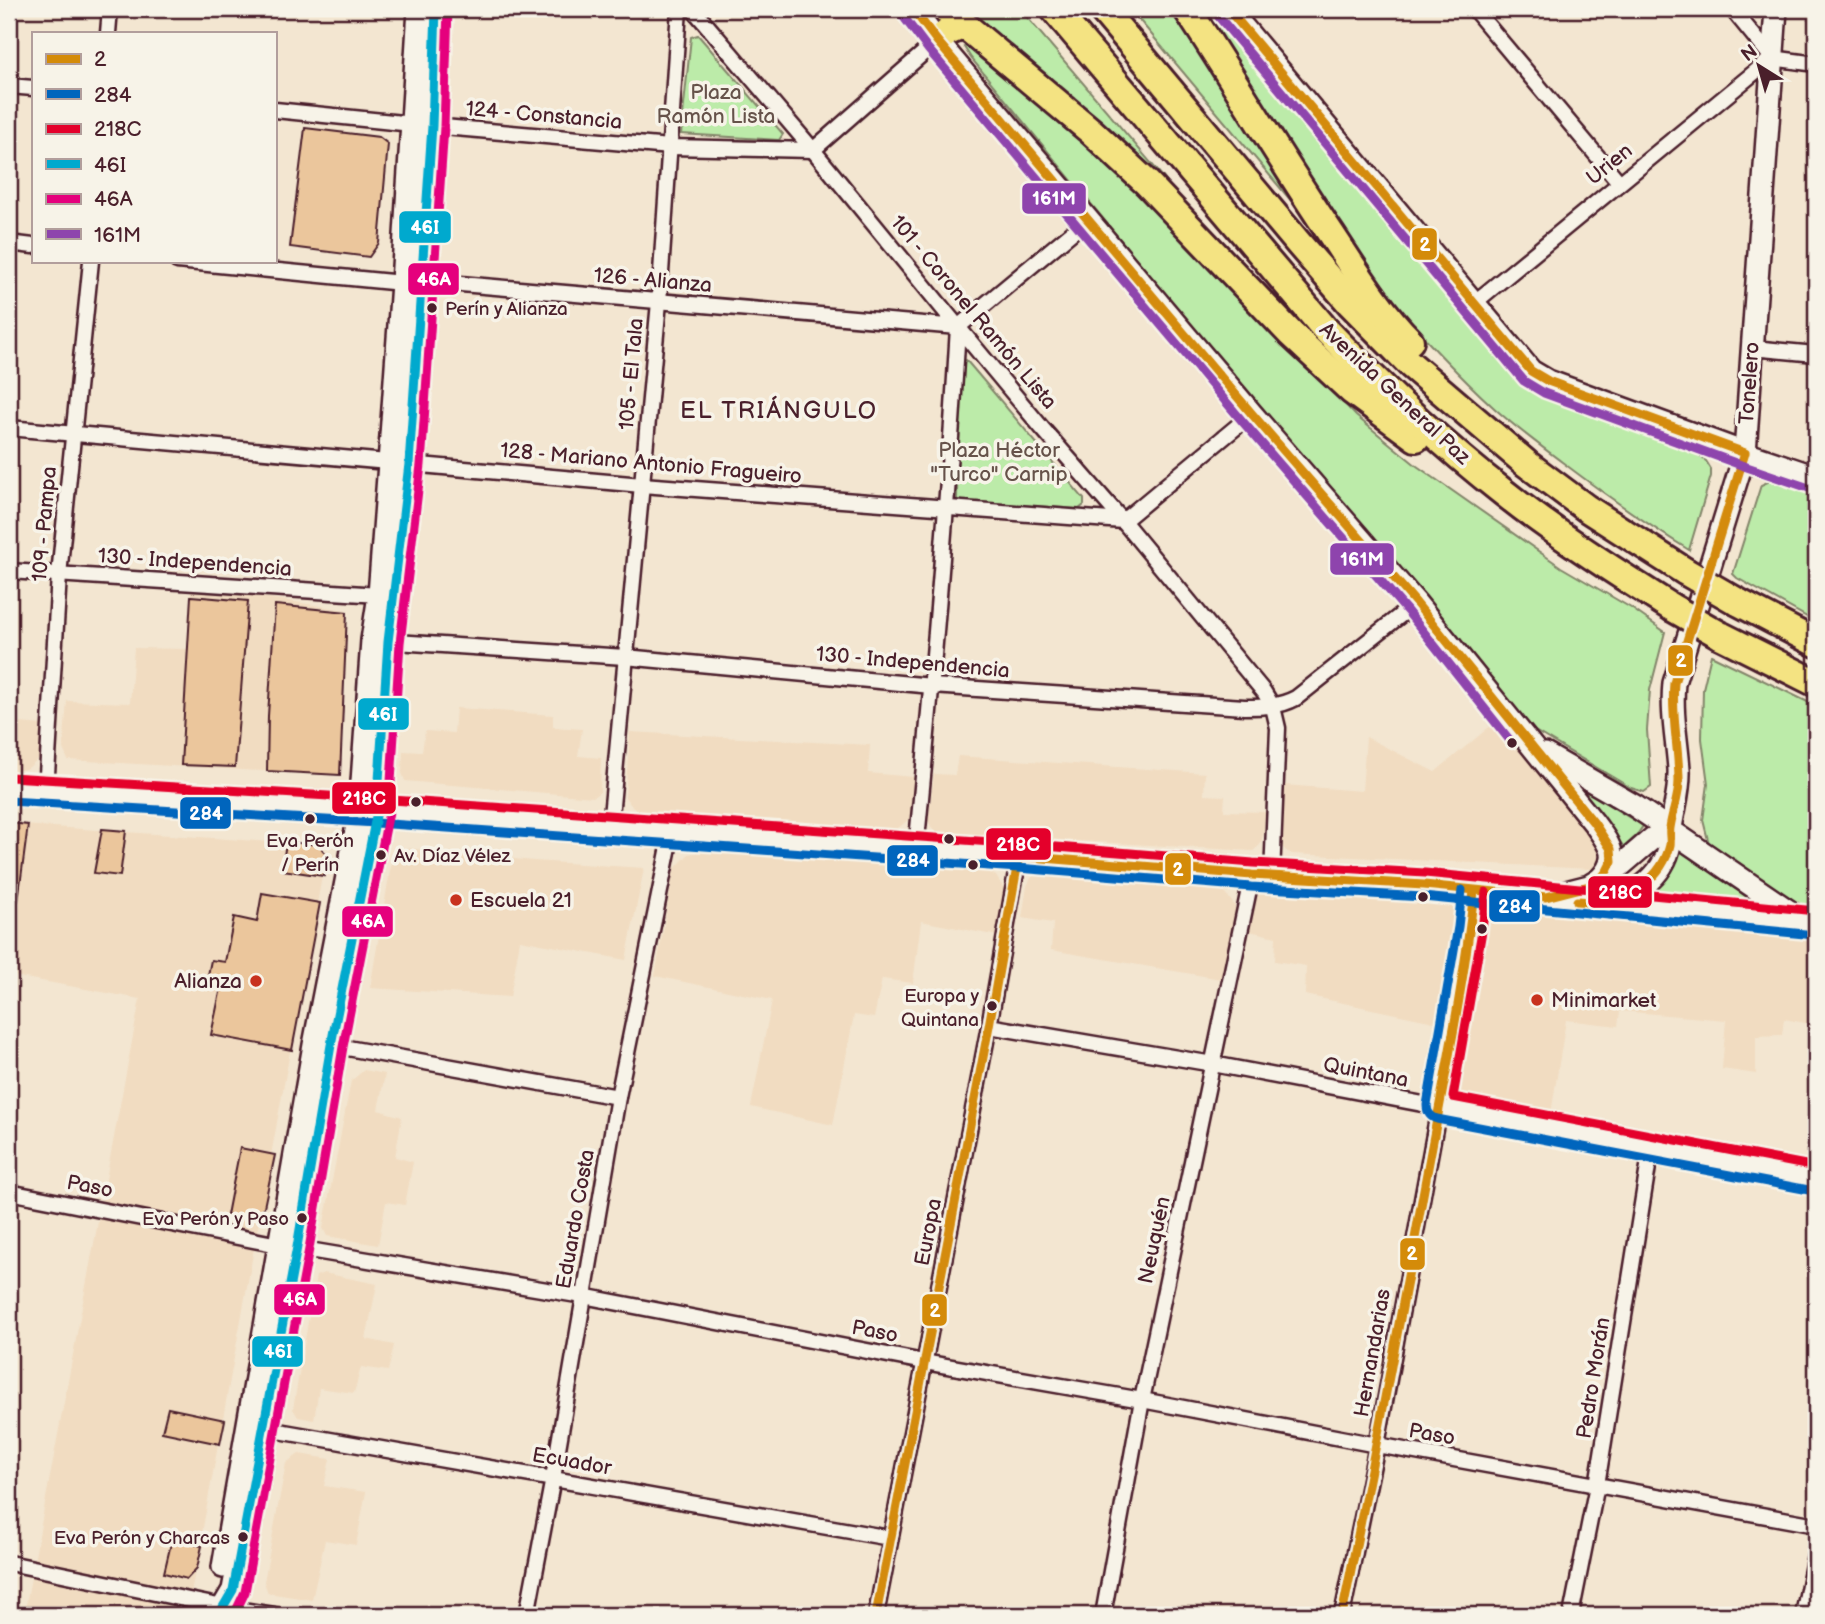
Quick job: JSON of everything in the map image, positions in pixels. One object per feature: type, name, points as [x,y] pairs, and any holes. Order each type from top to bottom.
[{"type":"highway","name":"Avenida General Paz","points":[[1054,9],[1325,330],[1413,416],[1503,492],[1616,573],[1720,635],[1816,683]]},
{"type":"highway","name":"Avenida General Paz","points":[[1101,9],[1299,244],[1411,365],[1527,464],[1586,508],[1686,572],[1816,643]]},
{"type":"highway","points":[[1187,9],[1296,182],[1370,291],[1403,335],[1527,464]]},
{"type":"highway","points":[[937,41],[948,32],[954,17],[1092,132],[1147,183],[1291,334],[1352,391],[1424,444],[1503,492]]},
{"type":"street","points":[[108,32],[110,9]]},
{"type":"street","points":[[419,9],[422,125]]},
{"type":"street","points":[[222,1611],[219,1586],[255,1426],[322,1045],[368,811],[380,641],[399,464],[422,125],[436,9]]},
{"type":"street","name":"105 - El Tala","points":[[610,827],[659,302],[680,9]]},
{"type":"street","name":"101 - Coronel Ramón Lista","points":[[693,9],[1253,677],[1273,707],[1278,728],[1262,875]]},
{"type":"street","points":[[913,9],[937,41],[1252,414],[1416,603],[1534,748],[1611,849],[1612,861],[1599,881]]},
{"type":"street","points":[[1228,9],[1531,371],[1745,453],[1816,477]]},
{"type":"street","points":[[1474,9],[1619,183]]},
{"type":"street","points":[[1732,9],[1772,58],[1816,64]]},
{"type":"street","name":"Tonelero","points":[[1598,903],[1633,893],[1646,884],[1665,859],[1670,844],[1670,830],[1679,793],[1679,769],[1672,716],[1674,683],[1745,453],[1776,9]]},
{"type":"street","points":[[813,150],[937,41]]},
{"type":"street","name":"Urien","points":[[1474,303],[1772,58]]},
{"type":"street","points":[[9,86],[32,88]]},
{"type":"street","name":"124 - Constancia","points":[[276,110],[670,146],[813,150]]},
{"type":"street","points":[[916,850],[947,508],[958,327],[1088,219]]},
{"type":"street","points":[[9,243],[32,246]]},
{"type":"street","name":"109 - Pampa","points":[[46,791],[60,575],[91,262]]},
{"type":"street","name":"126 - Alianza","points":[[187,262],[412,284],[438,282],[958,327]]},
{"type":"street","points":[[1752,348],[1816,354]]},
{"type":"street","points":[[1123,521],[1252,414]]},
{"type":"street","name":"128 - Mariano Antonio Fragueiro","points":[[9,428],[642,485],[1123,521]]},
{"type":"street","points":[[380,641],[379,595],[399,464]]},
{"type":"street","name":"130 - Independencia","points":[[9,571],[379,595]]},
{"type":"street","name":"130 - Independencia","points":[[380,641],[625,657],[932,686],[1273,707],[1296,698],[1416,603]]},
{"type":"street","points":[[1534,748],[1635,807],[1811,922]]},
{"type":"street","points":[[9,789],[610,827],[1424,885],[1811,922]]},
{"type":"street","points":[[1546,897],[1599,881],[1653,838],[1670,830]]},
{"type":"street","name":"Eduardo Costa","points":[[527,1615],[618,1097],[673,832]]},
{"type":"street","name":"Europa","points":[[876,1615],[1019,856]]},
{"type":"street","name":"Neuquén","points":[[1103,1615],[1142,1400],[1213,1065],[1262,875]]},
{"type":"street","name":"Hernandarias","points":[[1342,1615],[1377,1445],[1439,1107],[1470,929],[1474,891]]},
{"type":"street","name":"Quintana","points":[[989,1026],[1213,1065],[1816,1179]]},
{"type":"street","points":[[322,1045],[618,1097]]},
{"type":"street","name":"Pedro Morán","points":[[1571,1615],[1597,1485],[1651,1147]]},
{"type":"street","name":"Paso","points":[[9,1192],[288,1246],[583,1296],[924,1362],[1816,1525]]},
{"type":"street","name":"Ecuador","points":[[255,1426],[890,1538]]},
{"type":"street","points":[[1803,1615],[1816,1549]]},
{"type":"street","points":[[9,1563],[222,1611],[274,1615]]},
{"type":"shaded area","points":[[191,586],[346,610],[341,767],[332,775],[68,760],[63,749],[67,701],[130,703],[134,648],[187,649]]},
{"type":"shaded area","points":[[456,708],[553,715],[553,727],[582,729],[578,756],[601,758],[600,792],[593,797],[405,781],[402,773],[403,751],[422,752],[425,731],[454,733]]},
{"type":"shaded area","points":[[1499,719],[1601,845],[1603,857],[1592,869],[1292,854],[1280,843],[1284,785],[1362,791],[1366,737],[1435,772]]},
{"type":"shaded area","points":[[9,722],[42,725],[39,758],[28,768],[18,771],[9,771]]},
{"type":"shaded area","points":[[630,732],[870,745],[868,773],[914,777],[913,810],[909,819],[896,830],[641,811],[633,808],[625,797]]},
{"type":"shaded area","points":[[958,756],[1205,773],[1204,795],[1225,796],[1224,811],[1266,812],[1263,836],[1260,845],[1253,851],[940,833],[932,828],[928,820],[934,774],[955,775]]},
{"type":"shaded area","points":[[9,824],[315,845],[325,860],[187,1615],[24,1615],[140,999],[9,975]]},
{"type":"shaded area","name":"Escuela 21","points":[[394,847],[534,861],[644,868],[626,960],[520,940],[510,997],[370,988]]},
{"type":"shaded area","points":[[701,851],[989,872],[996,876],[1005,890],[998,936],[921,921],[913,983],[882,979],[874,1018],[854,1015],[833,1125],[751,1107],[772,1000],[655,976],[674,869],[689,854]]},
{"type":"shaded area","points":[[1036,874],[1218,890],[1225,893],[1238,915],[1227,980],[1051,950],[1053,923],[1022,918],[1027,886]]},
{"type":"shaded area","points":[[1263,893],[1455,906],[1462,916],[1448,1025],[1305,995],[1306,966],[1275,961],[1276,937],[1245,930],[1253,897]]},
{"type":"shaded area","points":[[1491,910],[1816,936],[1816,1025],[1784,1019],[1782,1035],[1756,1036],[1756,1074],[1722,1069],[1726,1020],[1620,1011],[1618,1026],[1566,1020],[1550,1120],[1459,1104],[1450,1088],[1451,1077],[1478,921],[1481,915]]},
{"type":"shaded area","points":[[364,1070],[385,1074],[378,1110],[402,1117],[395,1157],[413,1162],[405,1205],[386,1202],[378,1245],[327,1236],[323,1228],[351,1081]]},
{"type":"shaded area","points":[[324,1273],[377,1284],[366,1339],[394,1345],[388,1371],[361,1367],[354,1393],[319,1388],[314,1420],[298,1417],[293,1409],[316,1276]]},
{"type":"shaded area","points":[[299,1454],[330,1459],[324,1486],[366,1492],[356,1545],[325,1540],[312,1600],[268,1593],[264,1582],[286,1463]]},
{"type":"green space","points":[[957,9],[1020,9],[1177,196]]},
{"type":"green space","points":[[1130,9],[1176,9],[1303,215]]},
{"type":"green space","points":[[1198,9],[1215,9],[1523,378],[1532,385],[1634,425],[1695,453],[1706,461],[1711,469],[1711,476],[1689,550],[1609,496],[1499,413],[1412,325],[1387,297]]},
{"type":"green space","name":"Plaza Ramón Lista","points":[[698,35],[783,134],[779,140],[681,134],[691,37]]},
{"type":"green space","points":[[971,45],[1146,194],[1356,416],[1417,466],[1561,567],[1631,608],[1665,632],[1650,690],[1647,730],[1651,787],[1644,792],[1631,788],[1535,731],[1503,698],[1287,442],[971,58],[964,47]]},
{"type":"green space","name":"Plaza Héctor \"Turco\" Carnip","points":[[966,360],[1084,499],[1084,505],[1079,509],[957,501],[958,367]]},
{"type":"green space","points":[[1772,480],[1793,487],[1795,480],[1816,487],[1816,622],[1733,574],[1761,485]]},
{"type":"green space","points":[[1711,655],[1816,706],[1816,912],[1710,848],[1703,820],[1708,784],[1702,739],[1703,689]]},
{"type":"green space","points":[[1570,781],[1643,826],[1636,836],[1624,847]]},
{"type":"green space","points":[[1675,845],[1781,914],[1633,900]]},
{"type":"building","points":[[305,128],[379,137],[388,144],[379,243],[369,257],[290,247]]},
{"type":"building","points":[[191,596],[248,601],[235,767],[181,765]]},
{"type":"building","points":[[275,605],[347,612],[340,775],[267,771]]},
{"type":"building","points":[[9,823],[28,825],[18,901],[9,900]]},
{"type":"building","points":[[102,829],[126,831],[120,876],[94,873]]},
{"type":"building","points":[[286,842],[322,845],[327,855],[324,876],[282,870]]},
{"type":"building","points":[[262,893],[320,903],[292,1050],[211,1035],[221,988],[206,985],[211,960],[225,962],[234,917],[257,922]]},
{"type":"building","points":[[240,1148],[275,1155],[264,1207],[260,1215],[250,1219],[227,1215]]},
{"type":"building","points":[[168,1408],[225,1420],[220,1444],[162,1432]]},
{"type":"building","points":[[172,1539],[202,1546],[197,1568],[187,1579],[164,1573]]},
{"type":"transit line","name":"46I","points":[[221,1615],[233,1590],[297,1247],[331,1045],[377,811],[388,642],[409,464],[432,126],[436,9]]},
{"type":"transit line","name":"46A","points":[[234,1615],[245,1592],[309,1249],[343,1047],[389,812],[400,643],[421,465],[444,127],[448,9]]},
{"type":"transit line","name":"2","points":[[876,1615],[1019,856],[1252,875],[1424,885],[1546,897],[1599,881],[1612,861],[1611,849],[1594,823],[1416,603],[1252,414],[937,41],[913,9]]},
{"type":"transit line","name":"2","points":[[1228,9],[1531,371],[1548,381],[1745,453],[1674,683],[1679,781],[1666,856],[1653,876],[1633,892],[1599,903],[1577,901]]},
{"type":"transit line","name":"161M","points":[[903,16],[1243,422],[1407,611],[1512,743]]},
{"type":"transit line","name":"161M","points":[[1219,17],[1524,381],[1544,393],[1809,488]]},
{"type":"transit line","name":"218C","points":[[10,777],[378,799],[1253,863],[1425,873],[1816,911]]},
{"type":"transit line","name":"284","points":[[9,801],[376,823],[1251,887],[1423,897],[1815,935]]},
{"type":"transit line","name":"284","points":[[1462,890],[1427,1105],[1431,1116],[1814,1191]]},
{"type":"transit line","name":"2","points":[[1342,1615],[1453,1033],[1474,891]]},
{"type":"transit line","name":"218C","points":[[1486,892],[1482,931],[1453,1097],[1816,1167]]},
{"type":"place","name":"Perín y Alianza","points":[[432,308]]},
{"type":"place","name":"Eva Perón / Perín","points":[[310,819]]},
{"type":"place","name":"Av. Díaz Vélez","points":[[381,855]]},
{"type":"place","name":"Escuela 21","points":[[456,900]]},
{"type":"place","name":"Alianza","points":[[256,981]]},
{"type":"place","name":"Minimarket","points":[[1537,1000]]},
{"type":"place","name":"Europa y Quintana","points":[[992,1006]]},
{"type":"place","name":"Eva Perón y Paso","points":[[302,1218]]},
{"type":"place","name":"Eva Perón y Charcas","points":[[243,1537]]},
{"type":"district","name":"EL TRIÁNGULO","points":[[779,410]]}]
